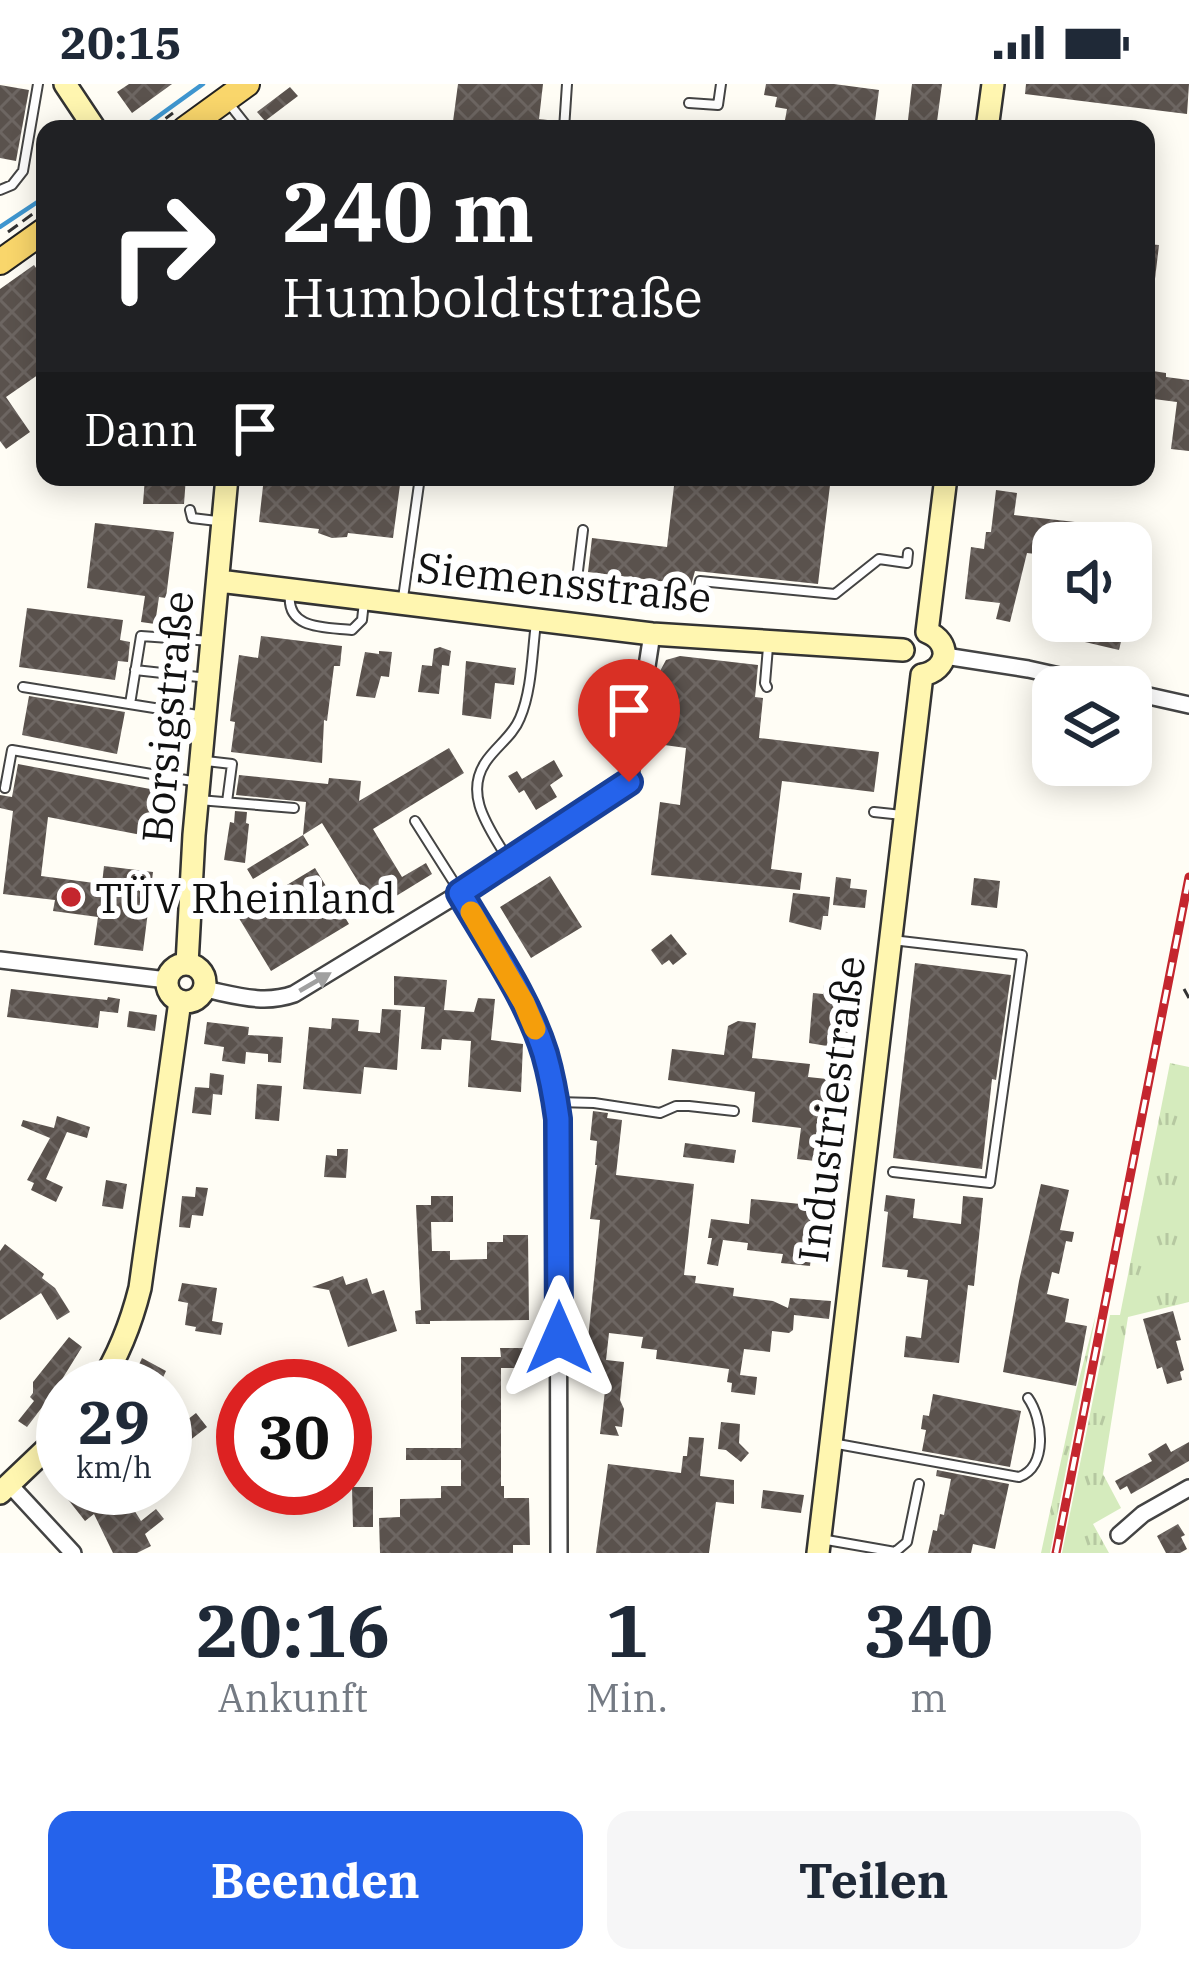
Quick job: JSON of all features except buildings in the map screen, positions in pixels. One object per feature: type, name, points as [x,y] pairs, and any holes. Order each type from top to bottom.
[{"type":"main road","points":[[197,120],[247,84]]},
{"type":"main road","points":[[0,262],[36,236]]},
{"type":"street","points":[[65,84],[89,120]]},
{"type":"street","points":[[988,120],[992,84]]},
{"type":"street","name":"Borsigstraße","points":[[188,964],[226,486]]},
{"type":"street","points":[[927,632],[945,486]]},
{"type":"street","name":"Siemensstraße","points":[[219,581],[652,634],[904,650]]},
{"type":"street","points":[[927,632],[938,636],[946,656],[933,673],[922,674],[905,662],[904,650],[916,633],[927,632]]},
{"type":"street","points":[[204,989],[257,1000],[294,994],[629,782],[652,634]]},
{"type":"street","points":[[946,656],[1032,670]]},
{"type":"street","name":"Industriestraße","points":[[819,1546],[922,674]]},
{"type":"street","points":[[1152,697],[1189,705]]},
{"type":"street","points":[[460,893],[524,1003],[544,1050],[558,1119],[559,1553]]},
{"type":"street","points":[[0,960],[167,980]]},
{"type":"street","points":[[188,964],[201,973],[204,989],[192,1001],[180,1001],[170,993],[167,980],[176,967],[188,964]]},
{"type":"street","points":[[116,1359],[140,1288],[180,1001]]},
{"type":"street","points":[[36,1459],[5,1489],[74,1553]]},
{"type":"street","points":[[1119,1535],[1143,1514],[1189,1488]]},
{"type":"lane","points":[[0,190],[12,185],[23,171],[38,84]]},
{"type":"lane","points":[[565,120],[567,84]]},
{"type":"lane","points":[[689,103],[718,105],[721,84]]},
{"type":"lane","points":[[225,99],[242,120]]},
{"type":"lane","points":[[402,605],[418,486]]},
{"type":"lane","points":[[196,513],[224,521]]},
{"type":"lane","points":[[584,530],[578,579],[698,594],[700,581],[835,594],[879,559],[907,563],[908,553]]},
{"type":"lane","points":[[509,861],[478,807],[477,789],[483,765],[518,725],[537,621]]},
{"type":"lane","points":[[130,704],[140,636],[213,641]]},
{"type":"lane","points":[[767,687],[768,640]]},
{"type":"lane","points":[[135,670],[209,679]]},
{"type":"lane","points":[[23,687],[206,716]]},
{"type":"lane","points":[[5,788],[12,750],[199,781],[227,802],[294,808]]},
{"type":"lane","points":[[199,781],[232,764],[227,802]]},
{"type":"lane","points":[[874,812],[905,815]]},
{"type":"lane","points":[[415,821],[460,893]]},
{"type":"lane","points":[[890,940],[1022,955],[990,1183],[893,1172]]},
{"type":"lane","points":[[555,1102],[659,1113],[676,1106],[734,1111]]},
{"type":"lane","points":[[831,1442],[1028,1475],[1034,1468],[1041,1422],[1028,1398]]},
{"type":"lane","points":[[819,1546],[895,1552],[907,1542],[919,1484]]},
{"type":"path","points":[[0,238],[36,212]]},
{"type":"path","points":[[1184,989],[1189,998]]},
{"type":"green space","points":[[1170,1063],[1189,1067],[1189,1302],[1128,1317],[1103,1474],[1121,1508],[1093,1524],[1109,1553],[1062,1553],[1110,1315],[1120,1315]]},
{"type":"green space","points":[[1096,1314],[1050,1553],[1041,1553],[1076,1391]]},
{"type":"waterway","points":[[153,120],[203,84]]},
{"type":"waterway","points":[[0,227],[36,203]]},
{"type":"railway","points":[[1056,1553],[1189,877]]},
{"type":"slow traffic","points":[[471,912],[535,1029]]},
{"type":"place","name":"TÜV Rheinland","points":[[71,897]]},
{"type":"route","points":[[559,1338],[554,1089],[524,1003],[460,893],[629,782]]}]
